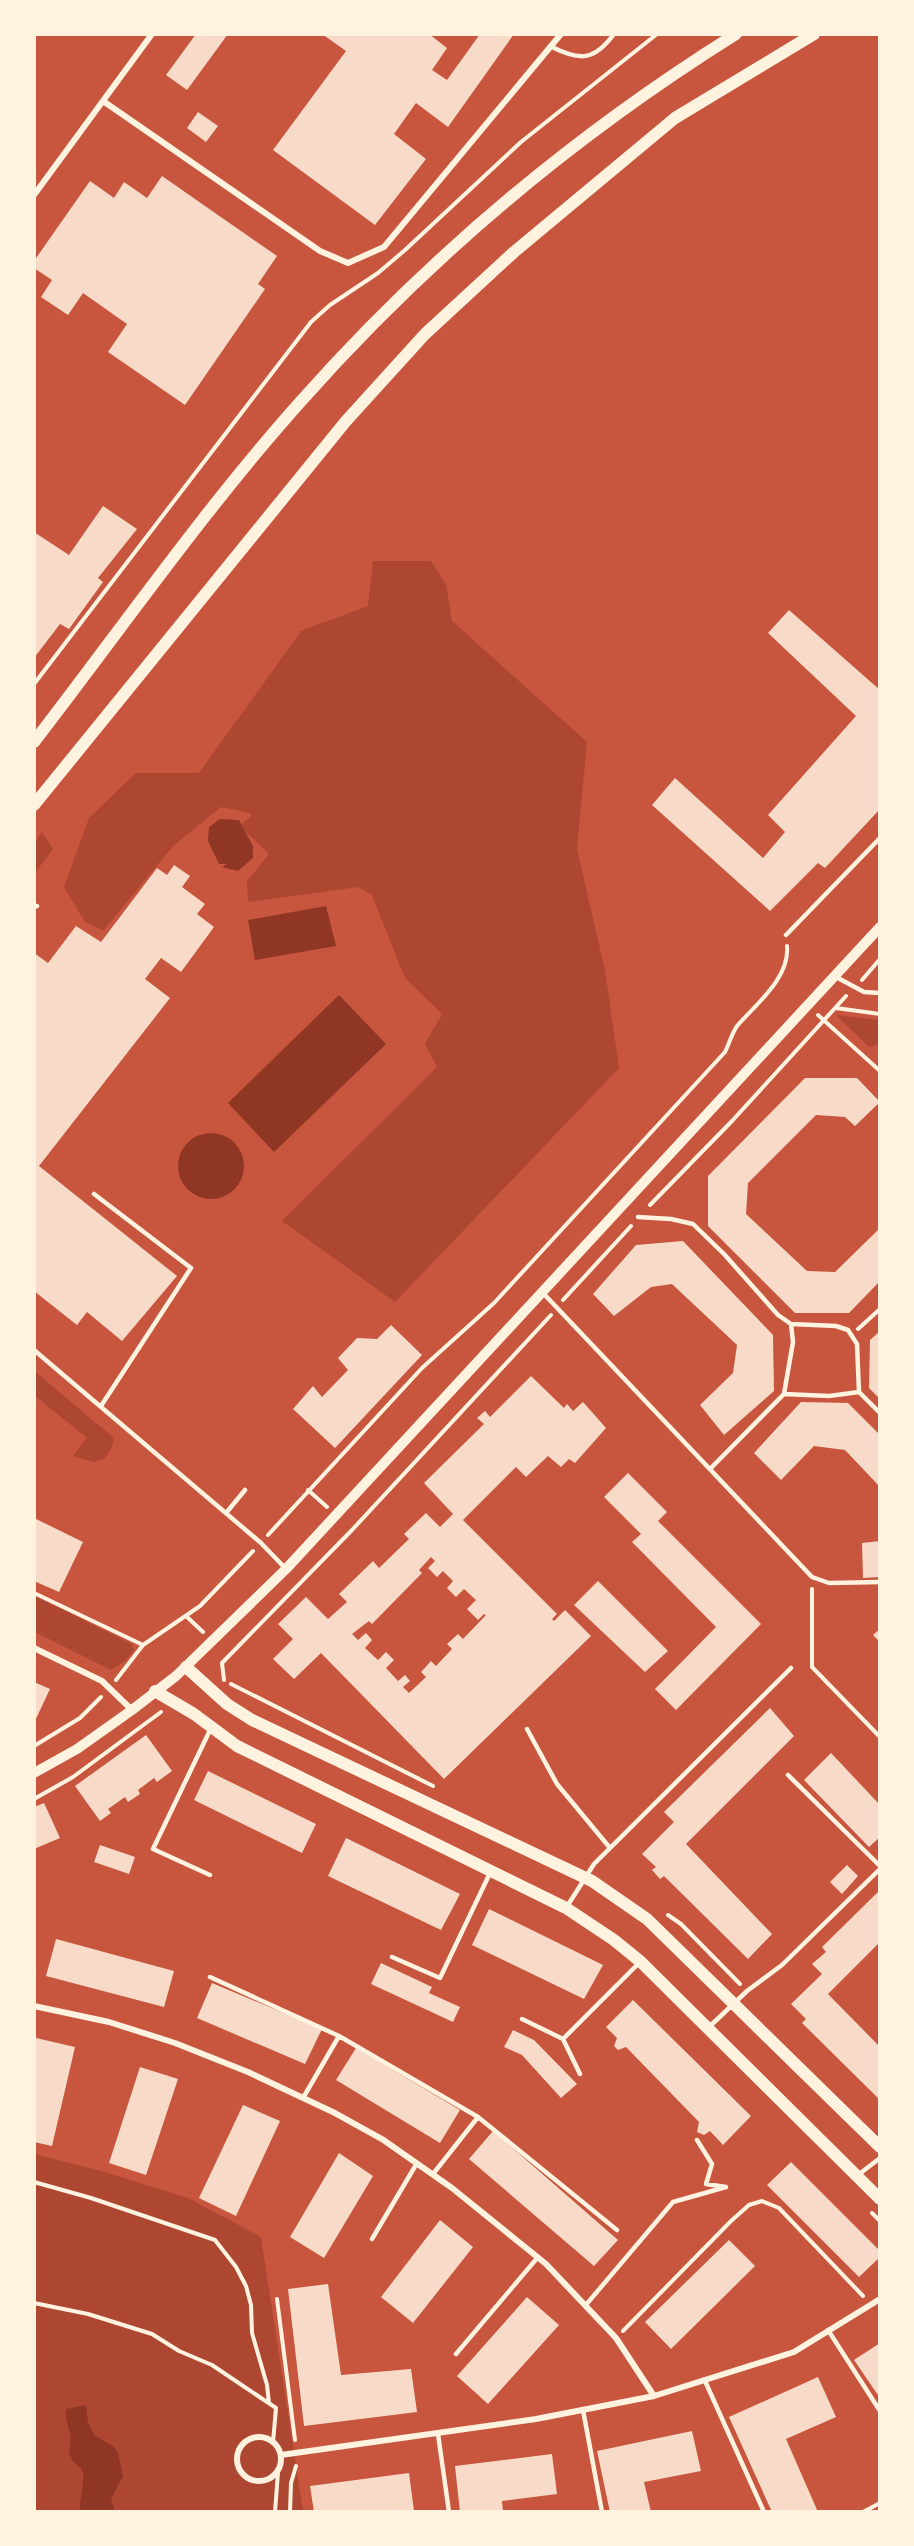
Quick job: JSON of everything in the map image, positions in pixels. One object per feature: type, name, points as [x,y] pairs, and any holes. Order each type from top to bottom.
[{"type":"main road","points":[[34,742],[231,484],[301,401],[386,311],[467,233],[535,177],[628,105],[736,34]]},
{"type":"main road","points":[[34,805],[345,421],[424,334],[514,252],[675,118],[814,34]]},
{"type":"main road","points":[[186,1667],[228,1704],[252,1720],[584,1877],[647,1919],[879,2147]]},
{"type":"main road","points":[[155,1691],[194,1714],[237,1746],[566,1908],[614,1940],[641,1962],[879,2199]]},
{"type":"street","points":[[34,195],[152,34]]},
{"type":"street","points":[[103,100],[320,251],[348,263],[384,247],[561,34]]},
{"type":"street","points":[[34,1773],[77,1749],[132,1710],[186,1667],[286,1569],[836,977],[879,927]]},
{"type":"street","points":[[34,1648],[102,1681],[132,1710]]},
{"type":"street","points":[[34,2006],[109,2022],[175,2043],[248,2072],[382,2139],[433,2174],[538,2257],[616,2338],[654,2396]]},
{"type":"street","points":[[281,2455],[438,2434],[654,2396],[794,2352],[879,2299]]},
{"type":"street","points":[[251,2438],[266,2438],[273,2442],[281,2455],[278,2472],[266,2481],[251,2480],[240,2470],[237,2463],[240,2448],[251,2438]]},
{"type":"lane","points":[[552,47],[568,55],[587,58],[604,47],[614,34]]},
{"type":"lane","points":[[786,935],[879,838]]},
{"type":"lane","points":[[836,977],[864,992],[879,993]]},
{"type":"lane","points":[[94,1194],[191,1268],[101,1406]]},
{"type":"lane","points":[[638,1217],[671,1219],[693,1224],[724,1254],[778,1315],[790,1324],[836,1326],[848,1330],[857,1344],[859,1392],[879,1413]]},
{"type":"lane","points":[[543,1293],[812,1576],[829,1583],[879,1582]]},
{"type":"lane","points":[[710,1469],[784,1394],[793,1342],[790,1324]]},
{"type":"lane","points":[[34,1350],[261,1543],[286,1569]]},
{"type":"lane","points":[[784,1394],[829,1396],[859,1392]]},
{"type":"lane","points":[[226,1513],[245,1490]]},
{"type":"lane","points":[[566,1908],[584,1877],[610,1848],[791,1668]]},
{"type":"lane","points":[[210,1875],[153,1849],[211,1728]]},
{"type":"lane","points":[[527,1729],[557,1784],[610,1848]]},
{"type":"lane","points":[[708,2029],[747,1991],[782,1965],[824,1920],[879,1868],[788,1775]]},
{"type":"lane","points":[[392,1957],[440,1978],[491,1870]]},
{"type":"lane","points":[[563,2039],[641,1962]]},
{"type":"lane","points":[[210,1977],[339,2036],[478,2117],[617,2230]]},
{"type":"lane","points":[[522,2019],[563,2039],[580,2074]]},
{"type":"lane","points":[[303,2098],[339,2036]]},
{"type":"lane","points":[[433,2174],[478,2117]]},
{"type":"lane","points":[[585,2306],[672,2202],[726,2187],[706,2184],[712,2164],[697,2140]]},
{"type":"lane","points":[[856,2176],[879,2158]]},
{"type":"lane","points":[[372,2239],[417,2163]]},
{"type":"lane","points":[[456,2354],[538,2257]]},
{"type":"lane","points":[[828,2330],[879,2411]]},
{"type":"lane","points":[[705,2380],[764,2511]]},
{"type":"lane","points":[[583,2410],[602,2511]]},
{"type":"lane","points":[[438,2434],[448,2511]]},
{"type":"path","points":[[34,684],[311,322],[330,304],[378,273],[521,142],[657,34]]},
{"type":"path","points":[[34,1746],[80,1718],[109,1689],[143,1645],[200,1606],[422,1368],[494,1303],[725,1052],[735,1028],[777,980],[788,955],[786,935]]},
{"type":"path","points":[[442,1790],[235,1687],[223,1680],[222,1663],[336,1546],[557,1308],[638,1217],[825,1021],[879,959]]},
{"type":"path","points":[[808,1006],[879,1071]]},
{"type":"path","points":[[836,1008],[879,1014]]},
{"type":"path","points":[[851,1336],[879,1309]]},
{"type":"path","points":[[812,1576],[812,1667],[879,1737]]},
{"type":"path","points":[[34,1593],[143,1645]]},
{"type":"path","points":[[662,1911],[681,1924],[747,1991]]},
{"type":"path","points":[[34,2182],[91,2198],[214,2240],[236,2267],[246,2286],[252,2333],[267,2385],[269,2403]]},
{"type":"path","points":[[616,2338],[731,2221],[749,2205],[762,2201],[779,2208],[871,2304]]},
{"type":"path","points":[[278,2299],[291,2398],[294,2453]]},
{"type":"path","points":[[34,2303],[88,2314],[152,2334],[179,2351],[212,2365],[276,2408],[273,2442]]},
{"type":"path","points":[[290,2511],[291,2483],[303,2452]]},
{"type":"path","points":[[275,2511],[278,2472]]},
{"type":"path","points":[[863,2511],[879,2503]]},
{"type":"shaded area","points":[[373,561],[431,561],[446,584],[452,621],[587,742],[577,849],[605,970],[619,1068],[395,1302],[282,1221],[437,1067],[425,1044],[442,1014],[405,978],[372,895],[358,887],[248,902],[247,881],[269,854],[241,825],[251,816],[250,813],[221,807],[173,846],[103,931],[85,922],[64,887],[89,818],[136,773],[199,773],[301,631],[368,606]]},
{"type":"shaded area","points":[[220,819],[239,820],[253,846],[253,858],[238,871],[222,867],[227,864],[219,864],[208,841],[209,827]]},
{"type":"shaded area","points":[[42,832],[53,849],[35,873],[35,842]]},
{"type":"shaded area","points":[[326,906],[336,946],[255,960],[248,920]]},
{"type":"shaded area","points":[[339,995],[386,1044],[274,1152],[228,1103]]},
{"type":"shaded area","points":[[836,1015],[879,1020],[879,1041],[876,1045],[869,1047]]},
{"type":"shaded area","points":[[204,1133],[218,1133],[230,1138],[239,1147],[244,1166],[242,1179],[235,1190],[218,1199],[204,1199],[192,1194],[183,1185],[178,1173],[178,1159],[183,1147],[192,1138]]},
{"type":"shaded area","points":[[34,1371],[114,1438],[112,1447],[105,1458],[94,1462],[73,1456],[87,1438],[35,1396]]},
{"type":"shaded area","points":[[35,1596],[132,1644],[134,1650],[125,1661],[111,1670],[35,1632]]},
{"type":"shaded area","points":[[34,2154],[101,2171],[188,2198],[261,2237],[303,2511],[35,2511]]},
{"type":"shaded area","points":[[86,2405],[88,2422],[94,2435],[114,2447],[118,2453],[123,2476],[111,2499],[115,2511],[80,2511],[83,2474],[70,2456],[71,2435],[66,2421],[66,2409]]},
{"type":"building","points":[[196,34],[228,34],[187,90],[166,75]]},
{"type":"building","points":[[322,34],[429,34],[447,48],[432,70],[447,80],[480,34],[514,34],[448,127],[416,103],[394,134],[426,159],[375,225],[273,150],[346,51]]},
{"type":"building","points":[[198,112],[218,126],[206,142],[187,128]]},
{"type":"building","points":[[162,176],[277,256],[258,284],[265,289],[185,405],[108,352],[127,324],[83,293],[68,315],[41,297],[52,280],[34,268],[34,261],[90,181],[114,198],[124,182],[147,198]]},
{"type":"building","points":[[103,506],[137,529],[98,578],[103,582],[69,629],[60,624],[34,658],[34,532],[69,555]]},
{"type":"building","points":[[789,610],[880,690],[880,809],[825,868],[818,863],[770,911],[652,805],[675,778],[763,858],[785,832],[768,815],[856,716],[768,633]]},
{"type":"building","points":[[174,865],[190,876],[182,887],[205,904],[197,914],[214,927],[181,972],[161,958],[145,979],[170,998],[39,1166],[177,1276],[122,1341],[87,1312],[77,1325],[34,1291],[34,953],[48,963],[76,926],[101,942],[157,868],[167,875]]},
{"type":"building","points":[[805,1078],[857,1078],[880,1102],[855,1126],[845,1117],[816,1115],[748,1183],[746,1214],[807,1271],[835,1272],[880,1228],[880,1281],[849,1313],[795,1313],[708,1226],[708,1176]]},
{"type":"building","points":[[683,1241],[773,1335],[774,1391],[724,1435],[700,1405],[733,1373],[737,1345],[672,1284],[651,1287],[614,1316],[593,1294],[636,1245]]},
{"type":"building","points":[[391,1325],[422,1355],[335,1448],[293,1409],[313,1386],[322,1397],[348,1370],[338,1358],[357,1338],[377,1339]]},
{"type":"building","points":[[880,1331],[880,1399],[869,1388],[870,1340]]},
{"type":"building","points":[[531,1376],[564,1408],[567,1404],[573,1411],[583,1402],[606,1428],[575,1463],[569,1459],[561,1467],[548,1456],[526,1477],[516,1467],[463,1520],[557,1614],[552,1619],[554,1621],[565,1610],[591,1636],[444,1779],[321,1653],[294,1679],[273,1659],[293,1639],[278,1624],[306,1597],[328,1619],[347,1602],[339,1594],[373,1561],[379,1568],[409,1539],[404,1534],[426,1513],[440,1527],[453,1514],[424,1483],[484,1424],[477,1418],[485,1411],[490,1417]],"holes":[[[431,1557],[435,1561],[428,1568],[437,1577],[443,1571],[453,1581],[447,1588],[456,1597],[464,1589],[476,1600],[467,1609],[478,1620],[484,1614],[486,1615],[463,1639],[458,1634],[447,1644],[452,1649],[436,1666],[431,1661],[421,1672],[426,1677],[409,1693],[403,1687],[410,1681],[405,1675],[398,1681],[386,1668],[394,1660],[386,1652],[378,1660],[365,1648],[372,1640],[366,1633],[358,1640],[352,1634],[369,1621],[372,1624],[422,1573],[419,1570]]]},
{"type":"building","points":[[801,1402],[848,1403],[880,1435],[880,1487],[845,1450],[814,1446],[781,1480],[754,1453]]},
{"type":"building","points":[[628,1473],[667,1512],[658,1521],[761,1624],[676,1710],[655,1689],[716,1627],[632,1542],[641,1534],[604,1497]]},
{"type":"building","points":[[34,1518],[83,1542],[59,1592],[34,1581]]},
{"type":"building","points":[[880,1541],[880,1577],[863,1578],[862,1543]]},
{"type":"building","points":[[598,1581],[668,1651],[645,1672],[574,1605]]},
{"type":"building","points":[[880,1629],[880,1642],[873,1635]]},
{"type":"building","points":[[34,1682],[50,1689],[34,1723]]},
{"type":"building","points":[[770,1708],[794,1736],[686,1844],[772,1934],[748,1959],[664,1876],[660,1879],[652,1870],[656,1867],[642,1854],[674,1822],[664,1812]]},
{"type":"building","points":[[146,1735],[172,1771],[157,1782],[154,1778],[138,1790],[140,1794],[128,1802],[125,1797],[108,1809],[111,1813],[100,1821],[75,1786]]},
{"type":"building","points":[[831,1753],[880,1805],[880,1837],[869,1847],[804,1780]]},
{"type":"building","points":[[208,1771],[316,1824],[302,1853],[194,1800]]},
{"type":"building","points":[[44,1803],[60,1838],[34,1849],[34,1807]]},
{"type":"building","points":[[346,1838],[460,1894],[441,1930],[328,1876]]},
{"type":"building","points":[[100,1845],[135,1857],[129,1874],[94,1862]]},
{"type":"building","points":[[847,1865],[858,1876],[842,1894],[830,1882]]},
{"type":"building","points":[[880,1890],[880,1942],[828,1994],[880,2047],[880,2100],[802,2023],[806,2019],[791,2004],[822,1974],[812,1964],[826,1952],[822,1947]]},
{"type":"building","points":[[489,1909],[603,1965],[584,1999],[472,1945]]},
{"type":"building","points":[[56,1939],[174,1971],[164,2007],[46,1976]]},
{"type":"building","points":[[381,1963],[432,1987],[429,1993],[460,2007],[453,2022],[371,1984]]},
{"type":"building","points":[[212,1983],[322,2029],[305,2064],[197,2018]]},
{"type":"building","points":[[633,2000],[751,2116],[723,2145],[710,2131],[704,2135],[697,2132],[699,2122],[626,2047],[618,2050],[614,2046],[617,2038],[606,2027]]},
{"type":"building","points":[[513,2030],[534,2040],[577,2084],[561,2098],[522,2055],[504,2047]]},
{"type":"building","points":[[36,2038],[75,2047],[52,2146],[34,2142]]},
{"type":"building","points":[[356,2048],[460,2110],[440,2143],[336,2080]]},
{"type":"building","points":[[140,2067],[178,2079],[146,2175],[109,2163]]},
{"type":"building","points":[[243,2105],[280,2121],[236,2216],[199,2198]]},
{"type":"building","points":[[493,2131],[618,2240],[594,2266],[469,2159]]},
{"type":"building","points":[[339,2153],[373,2176],[324,2258],[290,2237]]},
{"type":"building","points":[[791,2162],[880,2251],[880,2257],[859,2277],[767,2185]]},
{"type":"building","points":[[440,2220],[473,2247],[413,2323],[381,2297]]},
{"type":"building","points":[[729,2240],[755,2266],[671,2349],[645,2322]]},
{"type":"building","points":[[328,2284],[341,2375],[411,2369],[417,2412],[304,2426],[288,2289]]},
{"type":"building","points":[[527,2297],[559,2325],[488,2404],[457,2376]]},
{"type":"building","points":[[880,2343],[880,2398],[854,2360]]},
{"type":"building","points":[[818,2377],[836,2417],[786,2439],[818,2512],[772,2512],[729,2417]]},
{"type":"building","points":[[692,2431],[701,2471],[644,2482],[651,2512],[610,2512],[597,2451]]},
{"type":"building","points":[[552,2454],[557,2494],[502,2501],[503,2512],[460,2512],[455,2466]]},
{"type":"building","points":[[409,2473],[414,2511],[314,2512],[310,2486]]}]
